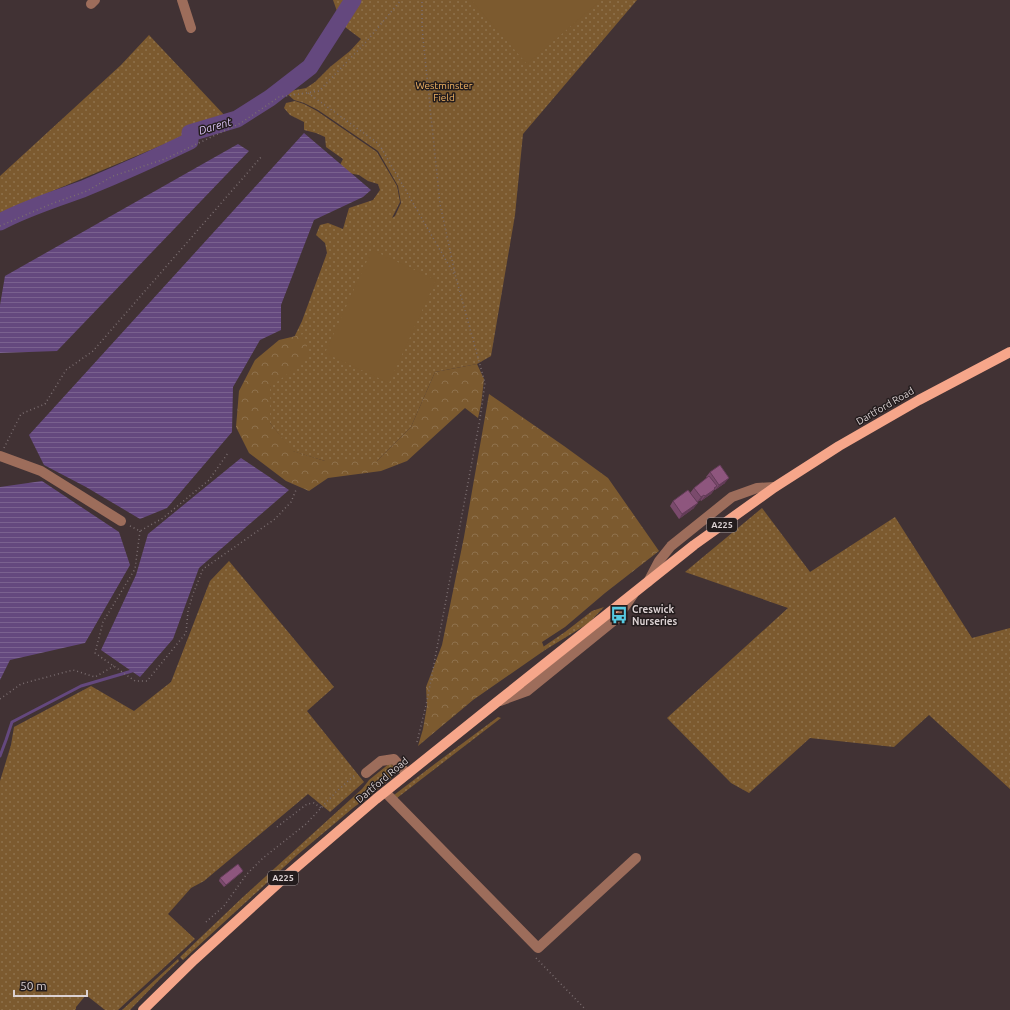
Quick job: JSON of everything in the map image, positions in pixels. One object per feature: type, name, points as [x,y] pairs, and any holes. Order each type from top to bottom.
[{"type":"main road","name":"Dartford Road","points":[[143,1010],[194,960],[285,876],[407,774],[694,545],[775,487],[839,446],[919,400],[1010,352]]},
{"type":"street","points":[[182,0],[191,28]]},
{"type":"street","points":[[2,452],[41,471],[121,521]]},
{"type":"street","name":"Dartford Road","points":[[648,582],[659,561],[671,546],[732,497],[757,488],[775,487]]},
{"type":"street","points":[[366,772],[381,761],[394,759],[407,774]]},
{"type":"street","points":[[385,792],[538,948],[636,858]]},
{"type":"path","points":[[0,226],[51,204],[87,191],[114,176],[165,159],[241,122],[279,97],[319,91],[366,42],[401,0]]},
{"type":"path","points":[[417,742],[429,694],[485,383],[456,278],[440,204],[423,38],[422,0]]},
{"type":"path","points":[[308,93],[379,144],[456,278]]},
{"type":"path","points":[[2,452],[21,414],[45,404],[66,370],[93,351],[262,156]]},
{"type":"path","points":[[140,531],[163,518],[209,480],[228,453]]},
{"type":"path","points":[[140,531],[135,570],[103,622],[95,653],[135,681],[147,681],[186,633],[188,611],[203,569],[275,519],[291,502],[296,490]]},
{"type":"path","points":[[121,521],[140,531]]},
{"type":"path","points":[[0,699],[21,684],[73,670],[95,677],[114,666]]},
{"type":"path","points":[[206,922],[224,906],[246,875],[263,858],[306,824],[336,792],[357,774],[366,772]]},
{"type":"path","points":[[277,827],[306,804],[314,803],[321,808]]},
{"type":"green space","points":[[333,0],[347,0],[338,14]]},
{"type":"green space","name":"Westminster Field","points":[[355,0],[637,0],[523,134],[515,215],[491,356],[477,364],[435,372],[411,427],[377,461],[325,461],[292,451],[270,423],[270,387],[302,321],[327,253],[325,243],[316,235],[320,225],[328,223],[343,229],[349,208],[373,200],[380,190],[378,184],[368,181],[359,175],[348,173],[339,167],[343,159],[326,147],[325,137],[304,130],[304,122],[290,115],[284,108],[286,103],[295,101],[317,111],[377,152],[397,186],[400,202],[392,218],[395,216],[401,203],[398,186],[378,151],[318,110],[304,103],[294,100],[285,92],[306,88],[315,82],[330,67],[350,51],[361,39],[340,22]]},
{"type":"green space","points":[[471,0],[601,0],[527,64]]},
{"type":"green space","points":[[149,35],[227,118],[0,213],[0,176],[121,65]]},
{"type":"green space","points":[[372,250],[436,280],[389,383],[325,353]]},
{"type":"green space","points":[[304,334],[309,358],[270,387],[270,423],[293,451],[325,461],[377,461],[411,427],[435,372],[477,364],[484,379],[478,418],[465,408],[407,461],[381,471],[328,478],[309,491],[286,481],[249,453],[236,427],[239,391],[255,360],[279,340]]},
{"type":"green space","points":[[489,394],[608,478],[659,551],[605,593],[565,627],[542,642],[545,650],[473,700],[418,746],[427,706],[426,687],[442,645],[464,537]]},
{"type":"green space","points":[[762,508],[810,572],[895,517],[972,638],[1010,628],[1010,789],[929,715],[894,747],[810,738],[749,793],[731,783],[667,718],[788,608],[685,572]]},
{"type":"green space","points":[[229,561],[334,687],[307,711],[364,782],[330,812],[308,794],[204,881],[191,888],[168,914],[195,939],[118,1010],[105,1010],[86,995],[75,1010],[0,1010],[0,781],[11,745],[14,727],[91,686],[134,711],[171,682],[210,581]]},
{"type":"green space","points":[[604,607],[589,623],[545,650],[543,647],[592,611]]},
{"type":"green space","points":[[498,717],[501,718],[397,798],[394,795],[436,763]]},
{"type":"green space","points":[[390,763],[394,770],[391,778],[296,856],[183,960],[180,957],[243,897],[362,789],[369,780]]},
{"type":"green space","points":[[178,959],[179,961],[130,1010],[122,1010]]},
{"type":"shaded area","points":[[304,133],[371,190],[363,197],[314,220],[281,305],[281,330],[260,340],[233,387],[232,432],[167,508],[140,519],[86,487],[44,465],[29,435]]},
{"type":"shaded area","points":[[238,144],[249,151],[57,351],[0,353],[0,305],[5,276]]},
{"type":"shaded area","points":[[241,458],[289,490],[199,568],[173,639],[140,677],[101,650],[136,575],[148,534]]},
{"type":"shaded area","points":[[42,481],[119,532],[130,565],[85,643],[10,660],[0,680],[0,487]]},
{"type":"building","points":[[720,465],[729,478],[719,485],[710,472]]},
{"type":"building","points":[[709,476],[717,486],[705,496],[704,495],[701,497],[694,488]]},
{"type":"building","points":[[688,490],[698,503],[682,514],[673,501]]},
{"type":"building","points":[[238,864],[243,871],[226,885],[220,878]]},
{"type":"waterway","name":"Darent","points":[[0,222],[30,208],[83,189],[164,154],[190,141],[190,133],[237,119],[270,98],[310,67],[353,0]]},
{"type":"waterway","points":[[0,756],[12,722],[81,686],[132,671]]},
{"type":"place","name":"Creswick Nurseries","points":[[619,615]]}]
